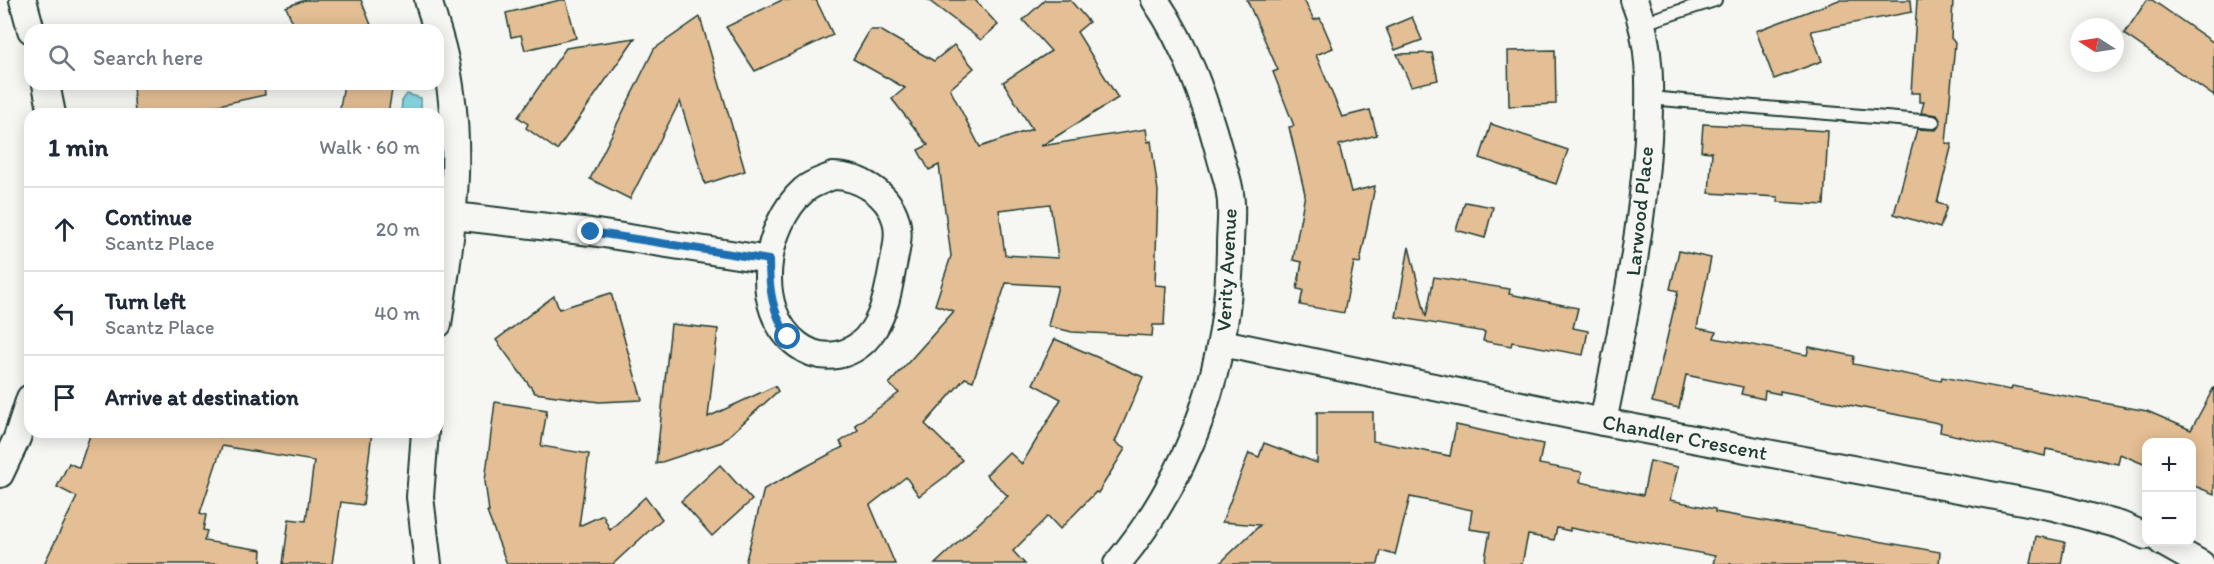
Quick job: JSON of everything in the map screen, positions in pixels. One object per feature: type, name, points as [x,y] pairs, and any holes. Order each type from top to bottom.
[{"type":"street","points":[[23,0],[29,24]]},
{"type":"street","points":[[428,0],[436,24]]},
{"type":"street","name":"Verity Avenue","points":[[1117,564],[1171,488],[1207,403],[1222,343],[1230,278],[1230,195],[1206,103],[1172,25],[1155,0]]},
{"type":"street","name":"Larwood Place","points":[[1603,422],[1634,271],[1646,178],[1648,58],[1639,11]]},
{"type":"street","points":[[444,52],[453,106],[457,163],[454,216],[444,284]]},
{"type":"street","points":[[47,90],[51,108]]},
{"type":"street","points":[[833,176],[857,180],[871,187],[886,201],[896,221],[897,244],[882,311],[873,331],[860,345],[838,356],[821,357],[802,348],[788,337],[775,317],[771,299],[769,260],[783,217],[795,199],[806,188],[833,176]]},
{"type":"street","points":[[454,216],[591,232],[769,260]]},
{"type":"street","name":"Chandler Crescent","points":[[1222,343],[1603,422],[2054,507],[2120,525],[2142,534]]},
{"type":"street","points":[[0,474],[17,438],[24,416]]},
{"type":"street","points":[[425,438],[420,497],[428,564]]},
{"type":"street","points":[[2169,546],[2201,564]]},
{"type":"lane","points":[[1639,11],[1715,0]]},
{"type":"lane","points":[[1649,98],[1933,122]]},
{"type":"water","points":[[407,94],[421,98],[421,108],[401,108],[402,101]]},
{"type":"building","points":[[305,0],[361,0],[371,24],[293,24],[286,7]]},
{"type":"building","points":[[566,0],[576,38],[525,50],[521,35],[511,37],[506,13]]},
{"type":"building","points":[[782,0],[816,0],[833,35],[755,71],[726,27]]},
{"type":"building","points":[[928,0],[975,0],[998,25],[981,40]]},
{"type":"building","points":[[1045,0],[1070,0],[1089,22],[1077,32],[1118,98],[1041,146],[1146,129],[1148,142],[1151,141],[1158,191],[1155,285],[1166,286],[1164,325],[1153,325],[1152,336],[1072,332],[1048,326],[1058,286],[1006,283],[973,381],[965,378],[925,424],[962,460],[946,476],[919,496],[906,477],[870,505],[895,564],[745,564],[764,489],[843,447],[840,442],[858,430],[855,425],[899,393],[889,384],[954,311],[935,305],[951,256],[939,165],[929,170],[918,150],[928,145],[892,99],[905,88],[853,59],[870,30],[880,30],[934,61],[954,45],[974,68],[950,89],[980,147],[1032,129],[1003,82],[1051,51],[1023,20]],"holes":[[[1050,204],[1058,258],[1005,255],[999,210]]]},
{"type":"building","points":[[1247,0],[1304,0],[1314,20],[1320,18],[1333,48],[1316,55],[1342,117],[1370,110],[1377,135],[1339,145],[1351,192],[1375,186],[1360,263],[1354,262],[1344,313],[1300,305],[1303,290],[1297,289],[1302,262],[1293,260],[1305,194],[1289,127],[1294,126],[1273,72],[1278,70]]},
{"type":"building","points":[[1839,0],[1911,0],[1912,12],[1811,31],[1822,61],[1774,79],[1756,31]]},
{"type":"building","points":[[1917,0],[1953,0],[1951,38],[1955,43],[1946,143],[1952,144],[1937,203],[1947,206],[1940,228],[1894,214],[1917,129],[1936,130],[1941,123],[1937,115],[1921,113],[1924,102],[1920,102],[1920,93],[1911,93]]},
{"type":"building","points":[[2147,0],[2152,0],[2214,43],[2214,96],[2124,34]]},
{"type":"building","points":[[700,17],[745,171],[705,184],[680,101],[630,199],[590,179],[654,49]]},
{"type":"building","points":[[1412,17],[1422,40],[1395,50],[1386,28]]},
{"type":"building","points":[[635,38],[557,150],[526,128],[528,124],[518,117],[566,48]]},
{"type":"building","points":[[1555,50],[1556,104],[1509,106],[1508,51]]},
{"type":"building","points":[[1432,53],[1438,80],[1411,86],[1397,54]]},
{"type":"building","points":[[133,90],[265,90],[265,95],[204,108],[135,108]]},
{"type":"building","points":[[343,90],[392,90],[389,108],[340,108]]},
{"type":"building","points":[[1491,124],[1568,150],[1556,184],[1480,158]]},
{"type":"building","points":[[1703,124],[1828,131],[1824,205],[1778,202],[1778,197],[1709,193],[1712,152],[1701,151]]},
{"type":"building","points":[[1465,202],[1493,207],[1485,238],[1456,230]]},
{"type":"building","points":[[1409,247],[1426,317],[1434,277],[1510,289],[1509,294],[1578,308],[1573,328],[1588,331],[1583,355],[1512,342],[1511,346],[1483,341],[1485,332],[1396,317]]},
{"type":"building","points":[[1679,251],[1711,258],[1697,328],[1716,332],[1714,338],[1807,355],[1809,347],[1854,356],[1853,364],[1941,381],[1942,377],[2011,390],[2012,386],[2147,411],[2191,430],[2214,387],[2214,494],[2196,487],[2196,438],[2142,438],[2142,463],[2120,454],[2118,464],[2046,449],[2045,456],[1940,432],[1941,424],[1933,422],[1780,391],[1780,394],[1765,391],[1764,399],[1741,394],[1743,387],[1686,375],[1679,408],[1652,402],[1678,291],[1670,289]]},
{"type":"building","points":[[611,293],[642,400],[599,402],[535,393],[496,340],[554,296],[559,309]]},
{"type":"building","points":[[671,324],[718,329],[708,417],[775,386],[778,391],[722,442],[656,464]]},
{"type":"building","points":[[1055,339],[1143,377],[1115,442],[1125,449],[1098,493],[1096,492],[1060,529],[1048,516],[1013,551],[1025,564],[935,564],[1008,496],[986,475],[1009,452],[1022,464],[1061,399],[1033,384]]},
{"type":"building","points":[[495,402],[547,410],[541,446],[589,454],[579,526],[603,515],[610,530],[645,497],[662,519],[613,564],[507,564],[487,512],[489,512],[485,481]]},
{"type":"building","points":[[1317,412],[1373,412],[1373,441],[1450,456],[1456,425],[1543,444],[1539,464],[1582,472],[1580,482],[1643,495],[1650,461],[1678,467],[1670,500],[1715,509],[1715,512],[1940,552],[1939,564],[1713,564],[1715,556],[1570,528],[1570,531],[1557,528],[1554,540],[1528,535],[1522,564],[1484,564],[1490,532],[1469,529],[1472,510],[1410,497],[1395,555],[1381,551],[1378,564],[1219,564],[1260,525],[1222,522],[1249,453],[1259,457],[1264,443],[1317,463]]},
{"type":"building","points":[[89,438],[371,438],[363,505],[341,502],[332,564],[283,564],[289,519],[306,521],[314,461],[222,446],[200,513],[206,515],[203,530],[207,531],[204,541],[262,550],[261,564],[44,564],[77,497],[57,487],[69,463],[79,468]]},
{"type":"building","points":[[720,465],[752,500],[712,536],[681,501]]},
{"type":"building","points":[[2036,536],[2065,542],[2061,564],[2031,564]]},
{"type":"route","points":[[591,232],[769,260],[769,290],[775,317],[788,337]]}]
